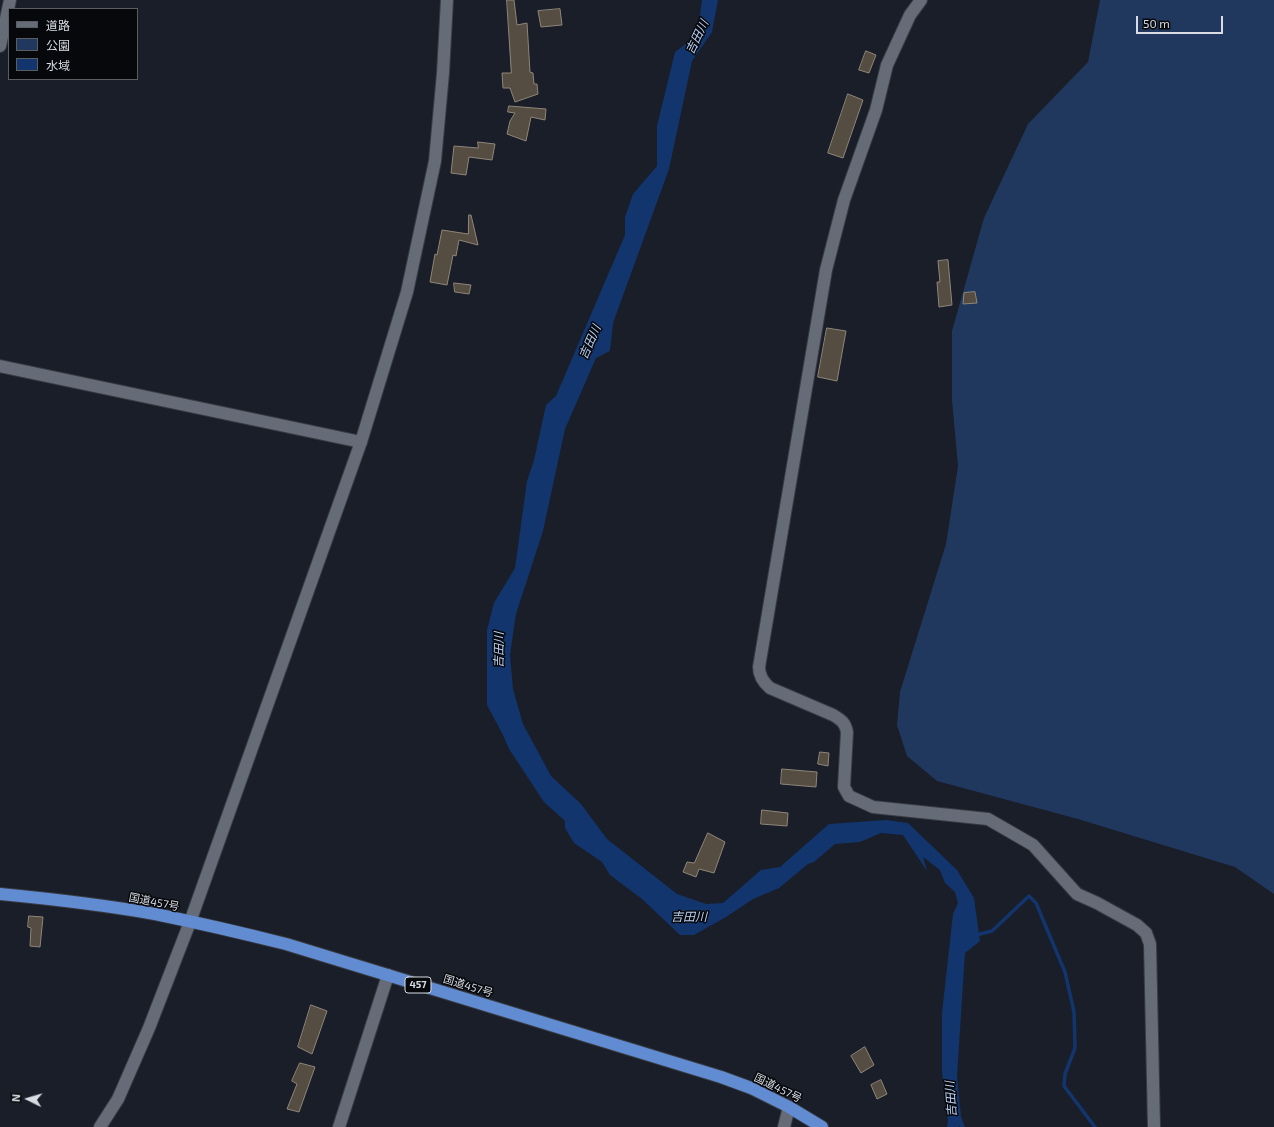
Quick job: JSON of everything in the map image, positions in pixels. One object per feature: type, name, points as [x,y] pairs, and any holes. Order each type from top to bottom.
[{"type":"highway","name":"国道457号","points":[[0,894],[103,906],[155,914],[223,928],[286,944],[721,1077],[751,1088],[789,1107],[822,1127]]},
{"type":"street","points":[[100,1127],[118,1099],[149,1028],[190,922],[361,442],[407,292],[435,160],[443,73],[447,0]]},
{"type":"street","points":[[921,0],[910,15],[888,65],[876,110],[844,200],[826,270],[759,673],[763,681],[770,688],[833,715],[842,720],[845,724],[847,732],[844,787],[849,796],[873,807],[988,819],[1033,845],[1077,894],[1097,902],[1137,925],[1146,933],[1150,944],[1154,1127]]},
{"type":"street","points":[[0,46],[8,9]]},
{"type":"street","points":[[0,366],[361,442]]},
{"type":"street","points":[[339,1127],[388,975]]},
{"type":"street","points":[[784,1127],[789,1107]]},
{"type":"green space","points":[[1100,0],[1274,0],[1274,894],[1235,867],[1078,819],[937,781],[907,756],[897,725],[900,692],[946,544],[958,466],[952,400],[952,331],[984,218],[1028,124],[1088,62]]},
{"type":"water","name":"吉田川","points":[[702,0],[718,0],[712,32],[692,61],[669,169],[613,323],[610,351],[596,358],[565,429],[543,531],[516,614],[510,655],[513,689],[523,724],[551,776],[581,804],[607,839],[677,894],[706,904],[723,903],[761,870],[780,867],[829,824],[886,820],[908,823],[957,870],[974,898],[980,941],[965,953],[957,1076],[961,1117],[965,1127],[960,1127],[960,1125],[959,1127],[947,1127],[948,1121],[942,1072],[942,1013],[953,914],[958,903],[955,892],[945,883],[940,870],[923,857],[927,871],[903,835],[881,833],[860,842],[835,844],[779,888],[753,899],[726,917],[694,935],[680,935],[642,899],[610,875],[602,862],[574,843],[565,828],[565,821],[544,802],[509,749],[487,705],[487,630],[494,603],[515,568],[527,481],[534,460],[546,405],[556,396],[625,235],[625,217],[633,194],[657,166],[657,126],[675,52],[691,40],[699,23]]},
{"type":"building","points":[[507,0],[514,0],[517,25],[527,23],[530,72],[533,73],[534,84],[537,84],[538,94],[515,102],[510,88],[503,88],[502,73],[511,73]]},
{"type":"building","points":[[560,9],[562,25],[541,27],[538,11]]},
{"type":"building","points":[[866,51],[876,55],[869,73],[859,70]]},
{"type":"building","points":[[848,94],[863,100],[843,158],[828,153]]},
{"type":"building","points":[[509,106],[546,109],[545,120],[531,117],[526,141],[507,134],[510,121],[515,113],[508,112]]},
{"type":"building","points":[[478,142],[495,144],[492,160],[469,157],[466,175],[451,173],[454,146],[478,148]]},
{"type":"building","points":[[469,215],[471,215],[478,245],[459,240],[456,256],[453,255],[447,285],[430,282],[435,254],[437,255],[442,230],[468,234]]},
{"type":"building","points":[[948,260],[952,305],[939,307],[937,282],[940,282],[938,261]]},
{"type":"building","points":[[454,283],[471,285],[469,294],[455,292]]},
{"type":"building","points":[[975,292],[977,303],[963,304],[964,293]]},
{"type":"building","points":[[827,328],[846,331],[837,381],[818,377]]},
{"type":"building","points":[[820,752],[829,753],[828,766],[818,764]]},
{"type":"building","points":[[782,769],[817,772],[816,787],[781,784]]},
{"type":"building","points":[[762,810],[788,813],[787,826],[761,824]]},
{"type":"building","points":[[708,833],[725,842],[714,873],[699,869],[696,877],[683,872],[687,862],[694,863]]},
{"type":"building","points":[[29,916],[43,917],[40,947],[30,946],[31,928],[28,927]]},
{"type":"building","points":[[311,1005],[327,1011],[312,1054],[298,1047]]},
{"type":"building","points":[[865,1047],[874,1065],[861,1073],[851,1056]]},
{"type":"building","points":[[300,1063],[315,1067],[299,1112],[287,1109],[297,1084],[292,1081]]},
{"type":"building","points":[[881,1080],[887,1094],[877,1099],[871,1085]]},
{"type":"waterway","points":[[976,935],[992,931],[1029,896],[1036,903],[1065,972],[1074,1012],[1075,1048],[1065,1074],[1064,1086],[1095,1127]]}]
